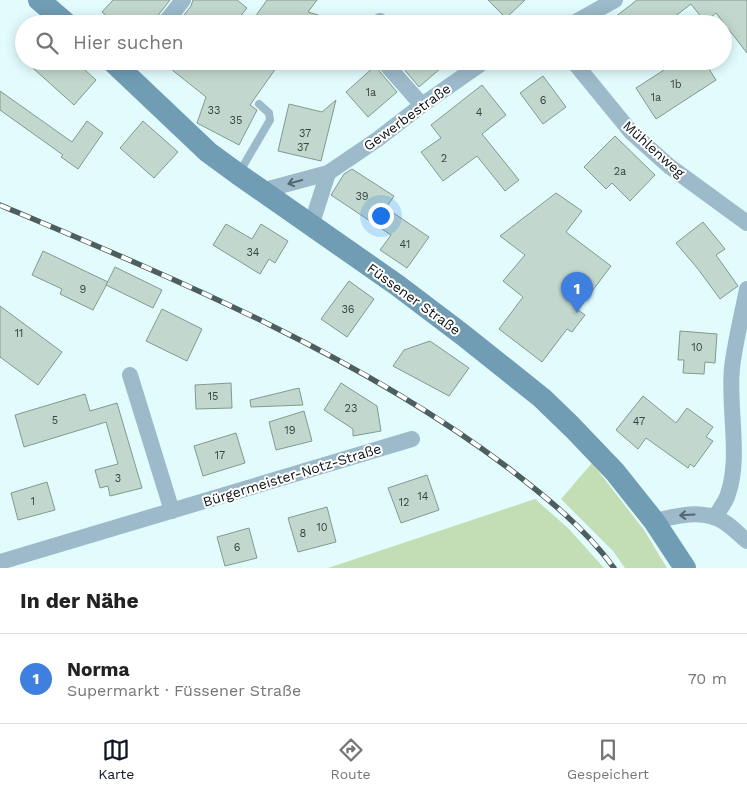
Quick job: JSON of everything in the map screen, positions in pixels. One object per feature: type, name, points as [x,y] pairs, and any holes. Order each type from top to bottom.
[{"type":"main road","points":[[39,0],[56,15]]},
{"type":"main road","name":"Füssener Straße","points":[[129,70],[208,152],[404,291],[542,398],[615,472],[654,521],[685,568]]},
{"type":"street","points":[[171,15],[183,0]]},
{"type":"street","points":[[588,15],[615,0]]},
{"type":"street","points":[[391,70],[422,105]]},
{"type":"street","name":"Gewerbestraße","points":[[261,191],[328,173],[472,70]]},
{"type":"street","name":"Mühlenweg","points":[[580,70],[632,132],[669,166],[747,223]]},
{"type":"street","points":[[311,226],[328,173]]},
{"type":"street","points":[[715,517],[728,494],[732,471],[734,442],[732,369],[747,289]]},
{"type":"street","points":[[130,375],[172,511]]},
{"type":"street","name":"Bürgermeister-Notz-Straße","points":[[0,562],[412,439]]},
{"type":"street","points":[[654,521],[687,514],[715,517],[732,527],[747,541]]},
{"type":"lane","points":[[238,174],[270,120],[269,113],[260,104]]},
{"type":"green space","points":[[592,463],[644,530],[667,568],[625,568],[613,551],[561,499]]},
{"type":"green space","points":[[535,499],[568,528],[604,568],[328,568]]},
{"type":"building","points":[[113,0],[170,0],[158,15],[106,15],[102,12]]},
{"type":"building","points":[[193,0],[237,0],[247,8],[241,15],[184,15]]},
{"type":"building","points":[[267,0],[317,0],[308,12],[318,15],[256,15]]},
{"type":"building","points":[[488,0],[525,0],[509,15],[503,15]]},
{"type":"building","points":[[637,0],[747,0],[747,53],[732,34],[732,15],[718,15],[716,13],[714,15],[700,15],[691,4],[677,15],[618,15]]},
{"type":"building","points":[[35,70],[85,70],[96,80],[74,105]]},
{"type":"building","points":[[172,70],[275,70],[250,105],[257,110],[239,145],[197,123],[206,97]]},
{"type":"building","points":[[371,70],[378,70],[397,92],[368,117],[346,92]]},
{"type":"building","points":[[405,70],[439,70],[419,87]]},
{"type":"building","points":[[664,70],[710,70],[716,80],[656,119],[636,88]]},
{"type":"building","points":[[543,76],[566,107],[543,124],[520,93]]},
{"type":"building","points":[[482,85],[506,115],[482,134],[519,180],[505,191],[477,156],[443,181],[421,152],[441,138],[431,125]]},
{"type":"building","points":[[0,91],[72,142],[87,121],[103,133],[78,169],[61,157],[63,155],[0,110]]},
{"type":"building","points":[[336,100],[321,161],[278,151],[289,104],[322,112]]},
{"type":"building","points":[[143,121],[178,152],[154,178],[120,148]]},
{"type":"building","points":[[615,136],[655,175],[630,201],[612,183],[606,189],[584,167]]},
{"type":"building","points":[[352,169],[394,196],[386,208],[429,237],[407,268],[380,250],[391,235],[331,195],[344,174]]},
{"type":"building","points":[[556,193],[582,211],[566,232],[611,266],[578,310],[585,315],[572,332],[567,329],[542,362],[499,329],[523,297],[503,281],[525,255],[500,236]]},
{"type":"building","points":[[703,222],[725,249],[716,255],[738,286],[720,299],[676,243]]},
{"type":"building","points":[[226,224],[252,239],[261,224],[288,241],[275,263],[269,259],[260,274],[213,245]]},
{"type":"building","points":[[43,251],[108,282],[93,310],[60,294],[62,289],[32,275]]},
{"type":"building","points":[[115,267],[162,290],[153,308],[106,285]]},
{"type":"building","points":[[349,281],[374,299],[347,337],[321,319]]},
{"type":"building","points":[[0,306],[62,352],[38,385],[0,357]]},
{"type":"building","points":[[162,309],[202,329],[187,361],[146,341]]},
{"type":"building","points":[[680,331],[717,334],[715,363],[705,362],[704,374],[683,373],[684,360],[678,360]]},
{"type":"building","points":[[430,341],[469,368],[449,396],[393,366],[404,350]]},
{"type":"building","points":[[231,383],[232,408],[196,409],[195,385]]},
{"type":"building","points":[[341,383],[377,406],[381,431],[353,436],[353,429],[324,410]]},
{"type":"building","points":[[299,388],[303,405],[251,407],[250,400]]},
{"type":"building","points":[[85,394],[90,411],[117,403],[142,488],[110,496],[108,486],[100,488],[95,470],[118,464],[106,422],[24,447],[15,415]]},
{"type":"building","points":[[643,396],[676,423],[687,408],[713,427],[706,437],[713,441],[694,467],[690,464],[688,468],[646,438],[638,449],[616,430]]},
{"type":"building","points":[[304,411],[312,441],[276,450],[269,422]]},
{"type":"building","points":[[236,433],[245,463],[203,476],[194,446]]},
{"type":"building","points":[[427,475],[439,510],[401,523],[388,488]]},
{"type":"building","points":[[47,482],[55,510],[18,520],[11,493]]},
{"type":"building","points":[[327,507],[336,542],[298,552],[288,518]]},
{"type":"building","points":[[249,528],[257,558],[225,566],[217,537]]},
{"type":"railway","points":[[0,205],[197,290],[262,321],[389,389],[449,426],[536,490],[578,526],[614,568]]},
{"type":"place","name":"Norma","points":[[577,313]]}]
